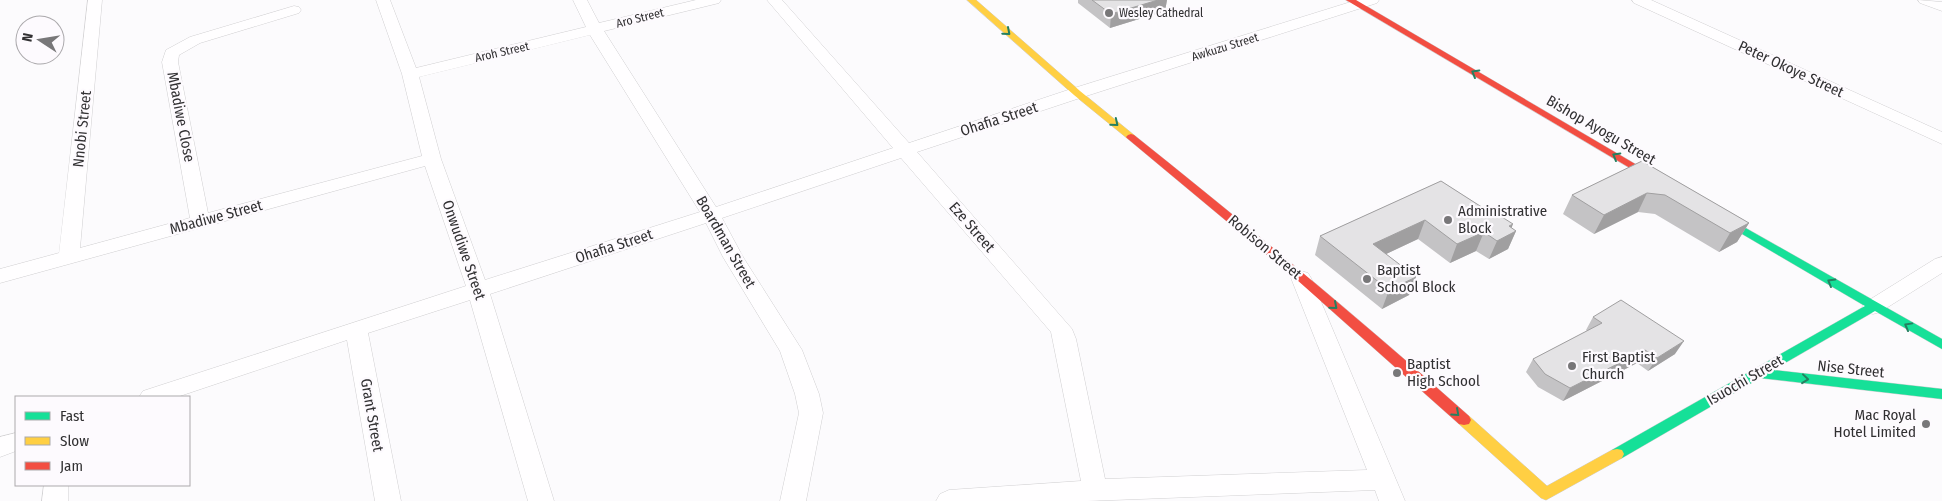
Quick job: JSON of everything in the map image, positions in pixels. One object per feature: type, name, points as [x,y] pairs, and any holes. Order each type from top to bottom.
[{"type":"main road","name":"Robison Street","points":[[971,0],[1077,93],[1191,185],[1410,371],[1547,499]]},
{"type":"main road","name":"Bishop Ayogu Street","points":[[1360,1],[1676,191]]},
{"type":"main road","points":[[1701,206],[1873,307],[1942,345]]},
{"type":"main road","name":"Isuochi Street","points":[[1547,499],[1757,373],[1873,307]]},
{"type":"main road","name":"Nise Street","points":[[1757,373],[1942,394]]},
{"type":"street","name":"Nnobi Street","points":[[69,258],[95,0]]},
{"type":"street","name":"Onwudiwe Street","points":[[383,0],[410,74],[432,159],[478,290],[541,501]]},
{"type":"street","name":"Boardman Street","points":[[580,0],[595,30],[711,215],[733,257],[791,350],[810,404],[809,427],[793,501]]},
{"type":"street","name":"Aro Street","points":[[595,30],[714,0]]},
{"type":"street","name":"Eze Street","points":[[774,0],[1061,329],[1065,338],[1095,490]]},
{"type":"street","name":"Peter Okoye Street","points":[[1640,0],[1942,139]]},
{"type":"street","points":[[1925,0],[1942,7]]},
{"type":"street","name":"Awkuzu Street","points":[[1077,93],[1360,1]]},
{"type":"street","name":"Mbadiwe Close","points":[[200,221],[170,62],[172,53],[195,40],[294,10]]},
{"type":"street","name":"Aroh Street","points":[[410,74],[595,30]]},
{"type":"street","name":"Ohafia Street","points":[[154,396],[711,215],[1077,93]]},
{"type":"street","name":"Mbadiwe Street","points":[[0,276],[432,159]]},
{"type":"street","name":"Isuochi Street","points":[[1873,307],[1942,264]]},
{"type":"street","points":[[949,501],[1095,490],[1388,491],[1301,277]]},
{"type":"street","name":"Grant Street","points":[[356,329],[388,501]]},
{"type":"street","points":[[0,447],[15,442]]},
{"type":"street","points":[[55,501],[56,486]]},
{"type":"building","points":[[1092,0],[1158,0],[1111,14]]},
{"type":"building","points":[[1642,161],[1749,223],[1730,233],[1665,195],[1647,193],[1604,215],[1572,195]]},
{"type":"building","points":[[1441,181],[1491,213],[1494,212],[1513,224],[1509,226],[1516,231],[1497,241],[1484,232],[1457,244],[1425,220],[1373,244],[1416,277],[1389,290],[1320,236]]},
{"type":"building","points":[[1621,300],[1684,341],[1657,358],[1645,350],[1570,388],[1545,374],[1533,359],[1602,323],[1593,317]]},
{"type":"traffic: fast","points":[[1712,212],[1942,345]]},
{"type":"traffic: fast","points":[[1617,454],[1873,307]]},
{"type":"traffic: fast","points":[[1757,373],[1942,394]]},
{"type":"traffic: slow","points":[[971,0],[1077,93],[1131,137]]},
{"type":"traffic: slow","points":[[1464,420],[1546,494],[1617,454]]},
{"type":"traffic: jam","points":[[1350,0],[1666,185]]},
{"type":"traffic: jam","points":[[1131,137],[1300,276],[1464,420]]},
{"type":"place","name":"Wesley Cathedral","points":[[1109,13]]},
{"type":"place","name":"Administrative Block","points":[[1448,220]]},
{"type":"place","name":"Baptist School Block","points":[[1367,279]]},
{"type":"place","name":"First Baptist Church","points":[[1572,366]]},
{"type":"place","name":"Baptist High School","points":[[1397,373]]},
{"type":"place","name":"Mac Royal Hotel Limited","points":[[1926,424]]}]
